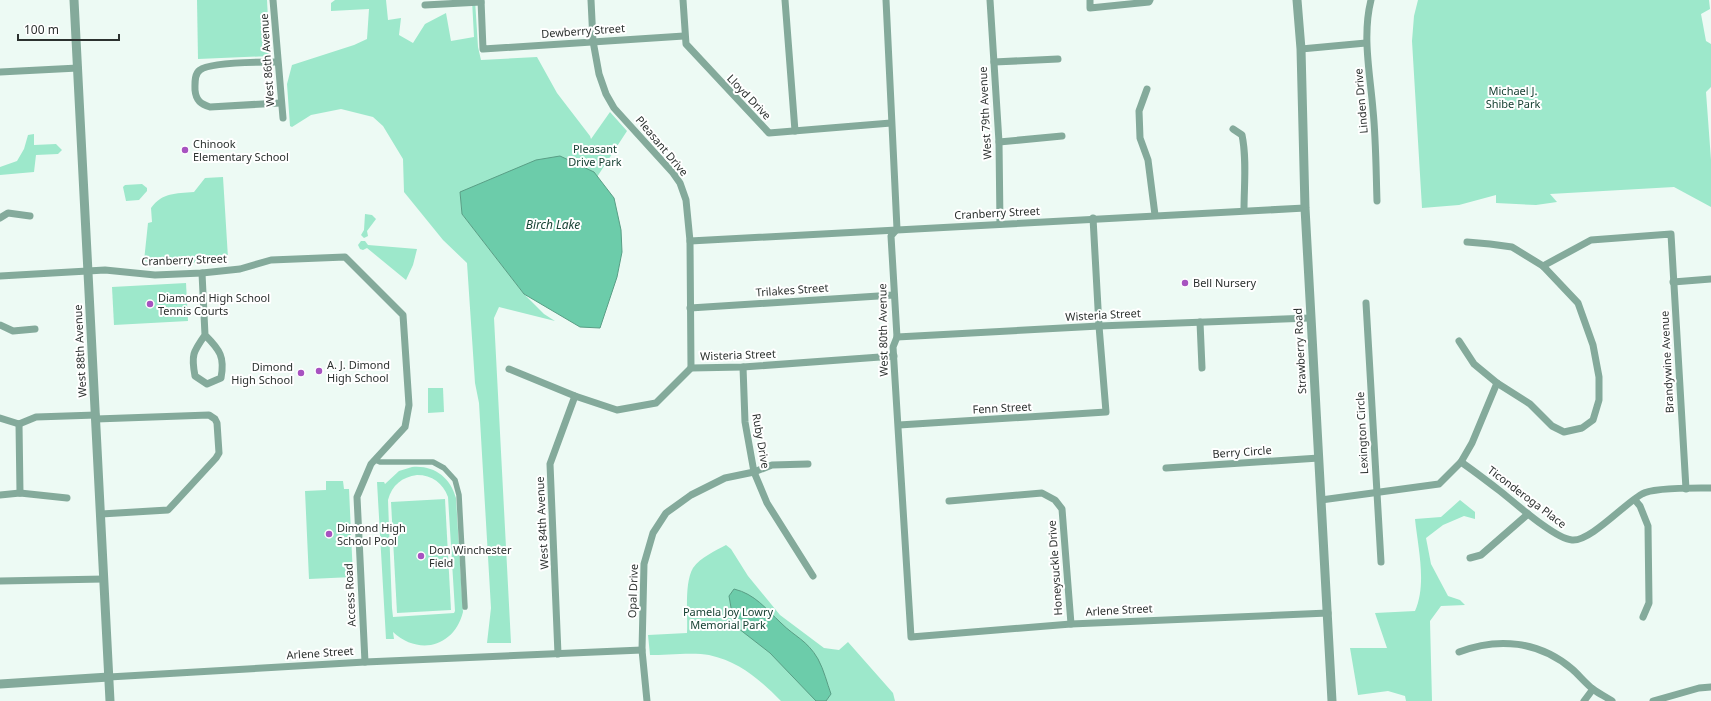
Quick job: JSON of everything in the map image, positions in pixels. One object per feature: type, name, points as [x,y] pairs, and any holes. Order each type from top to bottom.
[{"type":"street","name":"West 88th Avenue","points":[[74,0],[110,701]]},
{"type":"street","name":"West 86th Avenue","points":[[273,0],[280,103],[283,118]]},
{"type":"street","name":"Pleasant Drive","points":[[591,0],[593,41],[599,74],[606,94],[611,103],[657,154],[680,183],[686,200],[690,241],[691,368]]},
{"type":"street","points":[[683,0],[684,36]]},
{"type":"street","points":[[785,0],[795,131]]},
{"type":"street","name":"West 80th Avenue","points":[[886,0],[897,229],[891,236],[897,337],[893,347],[911,637]]},
{"type":"street","name":"West 79th Avenue","points":[[990,0],[999,142],[1000,224]]},
{"type":"street","points":[[1090,4],[1129,5],[1149,2],[1150,0]]},
{"type":"street","name":"Strawberry Road","points":[[1297,0],[1301,49],[1305,208],[1310,318],[1332,701]]},
{"type":"street","name":"Linden Drive","points":[[1371,0],[1368,11],[1366,43],[1374,111],[1377,201]]},
{"type":"street","points":[[425,5],[481,1]]},
{"type":"street","name":"Dewberry Street","points":[[481,1],[483,49],[684,36]]},
{"type":"street","name":"Lloyd Drive","points":[[684,36],[686,44],[697,58],[769,133],[891,123]]},
{"type":"street","points":[[1301,49],[1366,43]]},
{"type":"street","points":[[994,62],[1058,59]]},
{"type":"street","points":[[277,62],[210,65],[200,69],[196,74],[195,89],[196,98],[201,104],[210,107],[280,103]]},
{"type":"street","points":[[0,72],[78,68]]},
{"type":"street","points":[[1147,89],[1139,111],[1140,138],[1148,160],[1155,215]]},
{"type":"street","points":[[1233,130],[1242,135],[1246,152],[1244,174],[1244,210]]},
{"type":"street","points":[[999,142],[1062,136]]},
{"type":"street","name":"Cranberry Street","points":[[690,241],[1093,218],[1305,208]]},
{"type":"street","points":[[0,218],[8,214],[30,216]]},
{"type":"street","points":[[1093,218],[1099,326]]},
{"type":"street","name":"Brandywine Avenue","points":[[1543,266],[1591,240],[1671,234],[1686,489]]},
{"type":"street","points":[[1459,341],[1474,364],[1497,383],[1530,404],[1552,426],[1564,432],[1582,428],[1593,420],[1599,400],[1599,377],[1593,345],[1578,303],[1543,266],[1512,247],[1467,242]]},
{"type":"street","name":"Cranberry Street","points":[[0,276],[105,270],[155,275],[202,273],[240,269],[271,260],[345,258]]},
{"type":"street","name":"Access Road","points":[[345,258],[403,315],[409,405],[405,427],[371,464],[357,497],[364,662]]},
{"type":"street","points":[[202,273],[205,335],[195,349],[192,360],[196,376],[207,384],[221,378],[223,363],[218,348],[205,335]]},
{"type":"street","points":[[1673,282],[1711,279]]},
{"type":"street","name":"Trilakes Street","points":[[690,308],[894,295]]},
{"type":"street","name":"Lexington Circle","points":[[1366,303],[1380,562]]},
{"type":"street","name":"Wisteria Street","points":[[897,337],[1099,326],[1310,318]]},
{"type":"street","points":[[1200,322],[1202,368]]},
{"type":"street","points":[[0,325],[13,331],[34,329]]},
{"type":"street","name":"Fenn Street","points":[[899,425],[1106,412],[1099,326]]},
{"type":"street","name":"Wisteria Street","points":[[509,369],[575,396],[617,410],[656,403],[691,368],[743,367],[894,356]]},
{"type":"street","name":"Ruby Drive","points":[[743,367],[745,422],[754,472],[767,503],[813,576]]},
{"type":"street","points":[[1321,500],[1439,484],[1461,462],[1472,443],[1497,383]]},
{"type":"street","name":"West 84th Avenue","points":[[558,654],[550,464],[575,396]]},
{"type":"street","points":[[0,418],[19,424],[36,417],[208,415],[215,419],[218,429],[219,446],[216,458],[168,510],[101,514]]},
{"type":"street","points":[[19,424],[20,493]]},
{"type":"street","name":"Berry Circle","points":[[1166,468],[1319,458]]},
{"type":"street","points":[[375,460],[380,462],[432,462],[444,468],[455,480],[460,495],[465,607]]},
{"type":"street","name":"Ticonderoga Place","points":[[1461,462],[1528,514],[1563,538],[1572,540],[1581,540],[1635,500],[1642,493],[1711,488]]},
{"type":"street","name":"Opal Drive","points":[[647,701],[642,650],[644,564],[653,533],[666,513],[691,495],[726,478],[754,472],[772,465],[808,464]]},
{"type":"street","points":[[0,495],[20,493],[67,498]]},
{"type":"street","name":"Honeysuckle Drive","points":[[949,501],[1042,493],[1055,500],[1062,509],[1071,624]]},
{"type":"street","points":[[1635,500],[1640,506],[1648,526],[1649,603],[1643,617]]},
{"type":"street","points":[[1470,558],[1481,555],[1528,514]]},
{"type":"street","points":[[0,581],[104,578]]},
{"type":"street","name":"Arlene Street","points":[[911,637],[1071,624],[1328,613]]},
{"type":"street","points":[[1459,652],[1487,644],[1517,643],[1535,648],[1553,656],[1571,668],[1593,689],[1612,701]]},
{"type":"street","name":"Arlene Street","points":[[0,684],[364,662],[642,650]]},
{"type":"street","points":[[1653,701],[1699,688],[1711,687]]},
{"type":"street","points":[[1584,701],[1593,689]]},
{"type":"green space","points":[[197,0],[267,0],[270,56],[198,59]]},
{"type":"green space","name":"Pleasant Drive Park","points":[[335,0],[386,0],[388,20],[401,18],[399,35],[413,43],[425,24],[446,13],[451,41],[474,37],[472,0],[475,0],[478,47],[481,60],[537,57],[557,93],[591,139],[610,112],[627,131],[597,177],[593,172],[460,192],[462,214],[524,294],[544,314],[555,321],[499,307],[494,318],[511,643],[487,643],[491,608],[479,403],[475,383],[467,263],[443,240],[404,192],[403,159],[383,126],[373,117],[341,109],[311,115],[292,127],[290,126],[287,84],[292,65],[354,45],[367,39],[369,9],[331,11],[331,3]]},
{"type":"green space","name":"Michael J. Shibe Park","points":[[1418,0],[1709,0],[1710,9],[1701,14],[1706,41],[1711,44],[1711,87],[1706,92],[1711,160],[1711,207],[1674,187],[1550,194],[1557,202],[1536,205],[1496,203],[1496,195],[1459,205],[1422,208],[1412,41],[1414,16]]},
{"type":"green space","points":[[34,134],[34,145],[56,144],[62,150],[58,154],[36,155],[34,172],[0,175],[0,167],[17,161],[24,149],[28,135]]},
{"type":"green space","points":[[223,177],[228,258],[175,264],[144,261],[148,223],[152,222],[151,208],[165,196],[194,192],[205,178]]},
{"type":"green space","points":[[142,184],[147,188],[147,191],[139,200],[126,201],[123,187],[125,185]]},
{"type":"green space","points":[[365,214],[372,215],[376,219],[367,231],[368,236],[364,238],[361,235],[364,230]]},
{"type":"green space","points":[[361,241],[365,241],[368,245],[417,249],[413,265],[406,280],[367,248],[363,250],[360,249],[358,245]]},
{"type":"green space","name":"Diamond High School Tennis Courts","points":[[186,283],[188,321],[114,325],[112,287]]},
{"type":"green space","points":[[428,388],[443,388],[444,412],[428,413]]},
{"type":"green space","points":[[412,467],[434,470],[445,478],[450,484],[456,498],[463,612],[452,633],[444,640],[434,644],[414,644],[393,632],[394,639],[386,639],[377,482],[384,482],[385,484],[399,471]],"holes":[[[422,475],[432,478],[440,484],[448,497],[455,611],[454,613],[393,617],[388,500],[392,490],[402,480],[412,476]]]},
{"type":"green space","name":"Dimond High School Pool","points":[[326,481],[343,481],[344,489],[349,489],[353,577],[309,579],[305,491],[326,490]]},
{"type":"green space","name":"Don Winchester Field","points":[[445,499],[451,610],[397,613],[391,502]]},
{"type":"green space","points":[[1460,500],[1475,512],[1475,519],[1464,516],[1443,525],[1426,538],[1431,564],[1448,596],[1460,600],[1465,605],[1441,606],[1430,621],[1432,701],[1406,701],[1405,696],[1388,691],[1358,695],[1350,648],[1387,648],[1375,613],[1415,611],[1419,600],[1421,566],[1415,519],[1441,517]]},
{"type":"green space","name":"Pamela Joy Lowry Memorial Park","points":[[726,545],[731,549],[748,576],[780,615],[824,648],[839,650],[848,642],[893,693],[895,701],[781,701],[748,672],[720,658],[696,654],[650,655],[648,635],[687,633],[687,591],[690,574],[696,564],[704,557]]},
{"type":"water","name":"Birch Lake","points":[[560,156],[594,172],[614,198],[621,230],[622,252],[617,277],[600,328],[580,327],[524,294],[462,214],[460,192],[536,160]]},
{"type":"water","points":[[734,589],[754,598],[786,628],[810,647],[820,663],[831,694],[826,701],[816,701],[770,653],[734,625],[729,596]]},
{"type":"place","name":"Chinook Elementary School","points":[[185,150]]},
{"type":"place","name":"Bell Nursery","points":[[1185,283]]},
{"type":"place","name":"Diamond High School Tennis Courts","points":[[150,304]]},
{"type":"place","name":"A. J. Dimond High School","points":[[319,371]]},
{"type":"place","name":"Dimond High School","points":[[301,373]]},
{"type":"place","name":"Dimond High School Pool","points":[[329,534]]},
{"type":"place","name":"Don Winchester Field","points":[[421,556]]}]
